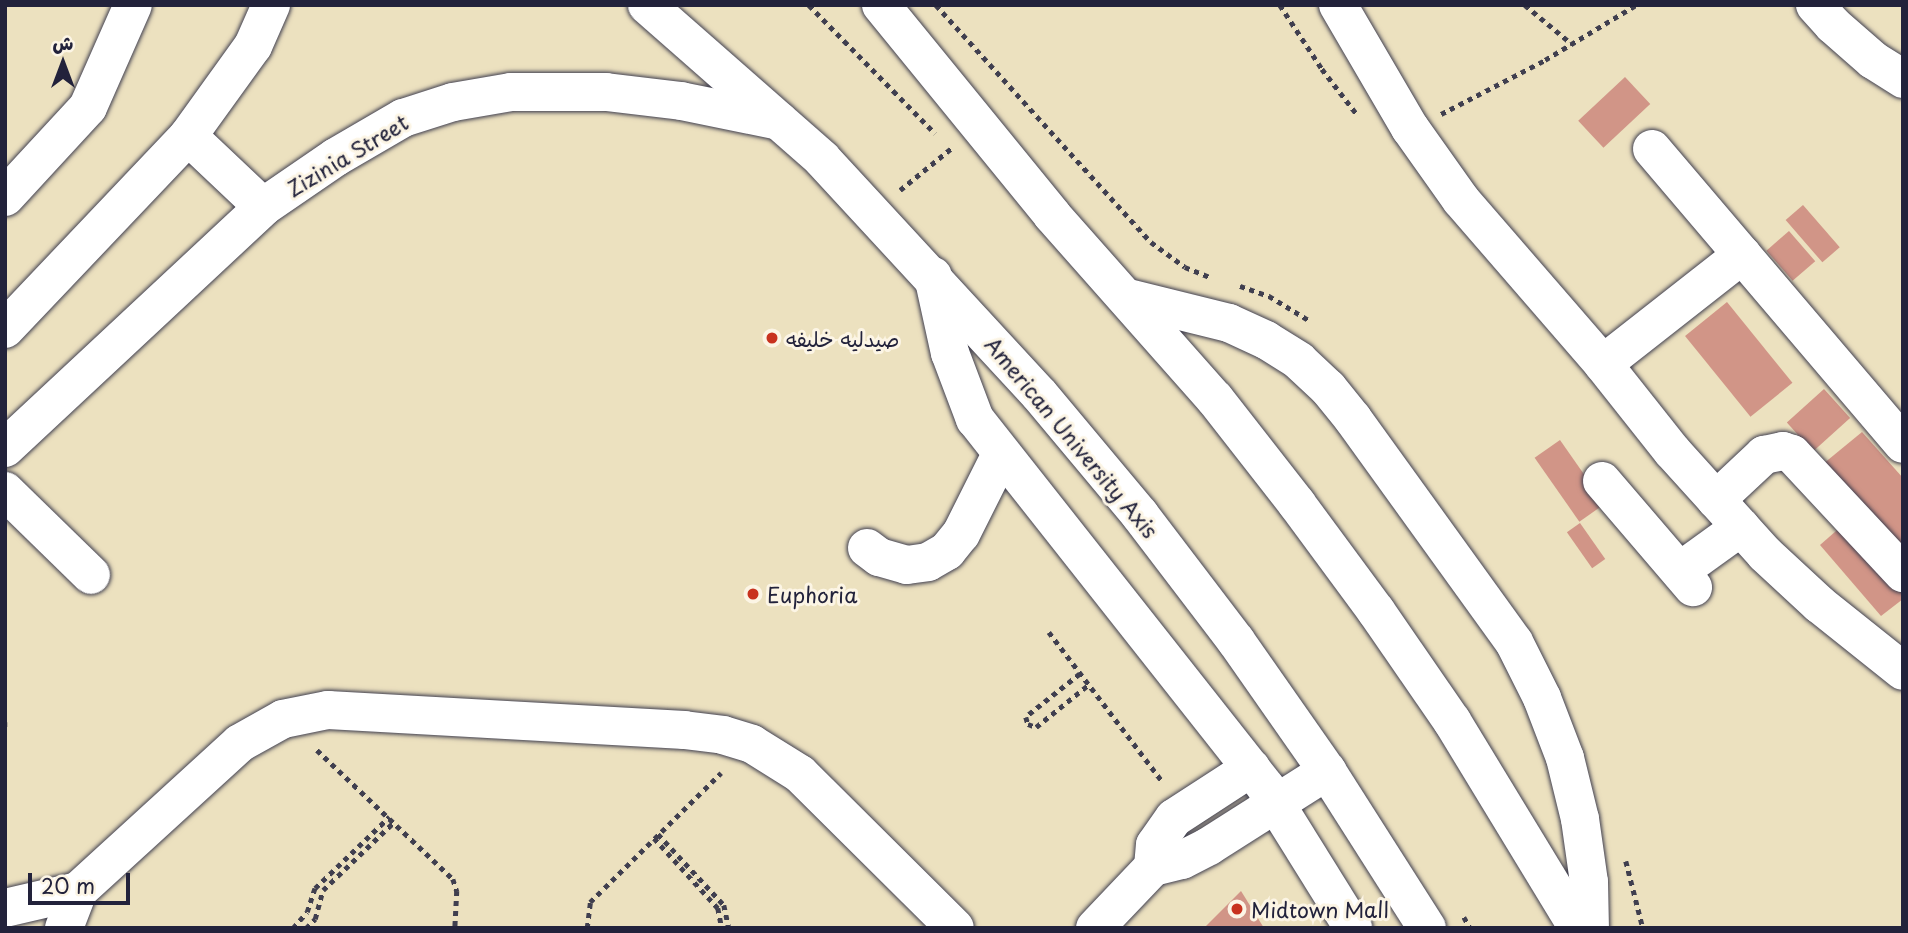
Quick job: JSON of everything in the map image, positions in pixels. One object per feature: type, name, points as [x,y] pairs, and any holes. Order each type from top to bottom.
[{"type":"main road","points":[[5,197],[88,107],[133,5]]},
{"type":"main road","points":[[5,329],[188,136],[253,46],[271,5]]},
{"type":"main road","name":"American University Axis","points":[[647,5],[782,121],[873,212],[1039,394],[1140,515],[1236,641],[1327,771],[1427,928]]},
{"type":"main road","points":[[881,5],[1052,215],[1128,298],[1215,400],[1376,611],[1459,732],[1578,928]]},
{"type":"main road","points":[[1338,5],[1373,69],[1410,128],[1495,241],[1603,364],[1672,451],[1729,514],[1819,604],[1903,671]]},
{"type":"main road","points":[[1360,5],[1373,69]]},
{"type":"main road","points":[[1815,5],[1833,25],[1873,60],[1903,79]]},
{"type":"main road","name":"Zizinia Street","points":[[5,448],[262,207],[336,156],[403,118],[453,102],[511,92],[606,92],[681,101],[782,121]]},
{"type":"main road","points":[[188,136],[262,207]]},
{"type":"main road","points":[[1652,149],[1901,440]]},
{"type":"main road","points":[[1603,364],[1742,255]]},
{"type":"main road","points":[[933,276],[950,353],[975,419],[1278,804],[1353,928]]},
{"type":"main road","points":[[1128,298],[1229,323],[1266,340],[1299,361],[1328,388],[1353,419],[1514,642],[1542,698],[1565,758],[1580,819],[1589,881],[1590,928]]},
{"type":"main road","points":[[1602,481],[1686,579],[1764,455],[1783,452],[1793,454],[1903,573]]},
{"type":"main road","points":[[867,548],[879,557],[907,565],[928,562],[947,551],[961,534],[1001,454]]},
{"type":"main road","points":[[5,491],[91,575]]},
{"type":"main road","points":[[64,928],[78,891],[240,743],[283,719],[302,714],[342,711],[684,730],[723,735],[752,744],[800,774],[956,928]]},
{"type":"main road","points":[[1153,867],[1155,845],[1164,828],[1184,809],[1251,768]]},
{"type":"main road","points":[[1095,928],[1153,867],[1182,860],[1278,804],[1327,771]]},
{"type":"main road","points":[[5,908],[78,891]]},
{"type":"path","points":[[809,5],[958,158]]},
{"type":"path","points":[[1280,5],[1322,69],[1362,121]]},
{"type":"path","points":[[1525,5],[1572,44]]},
{"type":"path","points":[[1410,128],[1572,44],[1636,5]]},
{"type":"path","points":[[873,212],[1016,96]]},
{"type":"path","points":[[1049,632],[1184,809]]},
{"type":"path","points":[[1080,674],[1026,716],[1028,724],[1036,727],[1088,685]]},
{"type":"path","points":[[283,719],[453,879],[457,891],[455,928]]},
{"type":"path","points":[[5,722],[5,730]]},
{"type":"path","points":[[587,928],[590,902],[752,744]]},
{"type":"path","points":[[293,928],[307,912],[315,888],[389,817]]},
{"type":"path","points":[[306,928],[315,919],[324,888],[394,822]]},
{"type":"path","points":[[656,836],[718,908],[722,928]]},
{"type":"path","points":[[656,836],[724,905],[729,928]]},
{"type":"building","points":[[1625,77],[1650,104],[1603,148],[1578,121]]},
{"type":"building","points":[[1803,205],[1840,247],[1822,262],[1786,220]]},
{"type":"building","points":[[1789,231],[1815,261],[1793,281],[1766,251]]},
{"type":"building","points":[[1727,302],[1792,383],[1750,417],[1685,336]]},
{"type":"building","points":[[1824,389],[1850,418],[1813,451],[1787,422]]},
{"type":"building","points":[[1862,432],[1903,478],[1903,556],[1823,464]]},
{"type":"building","points":[[1560,440],[1605,504],[1579,522],[1535,458]]},
{"type":"building","points":[[1580,523],[1605,559],[1592,568],[1567,532]]},
{"type":"building","points":[[1844,524],[1903,593],[1903,599],[1881,616],[1820,545]]},
{"type":"building","name":"Midtown Mall","points":[[1241,891],[1264,928],[1204,928]]},
{"type":"place","name":"صيدليه خليفه","points":[[772,338]]},
{"type":"place","name":"Euphoria","points":[[753,594]]},
{"type":"place","name":"Midtown Mall","points":[[1237,909]]}]
